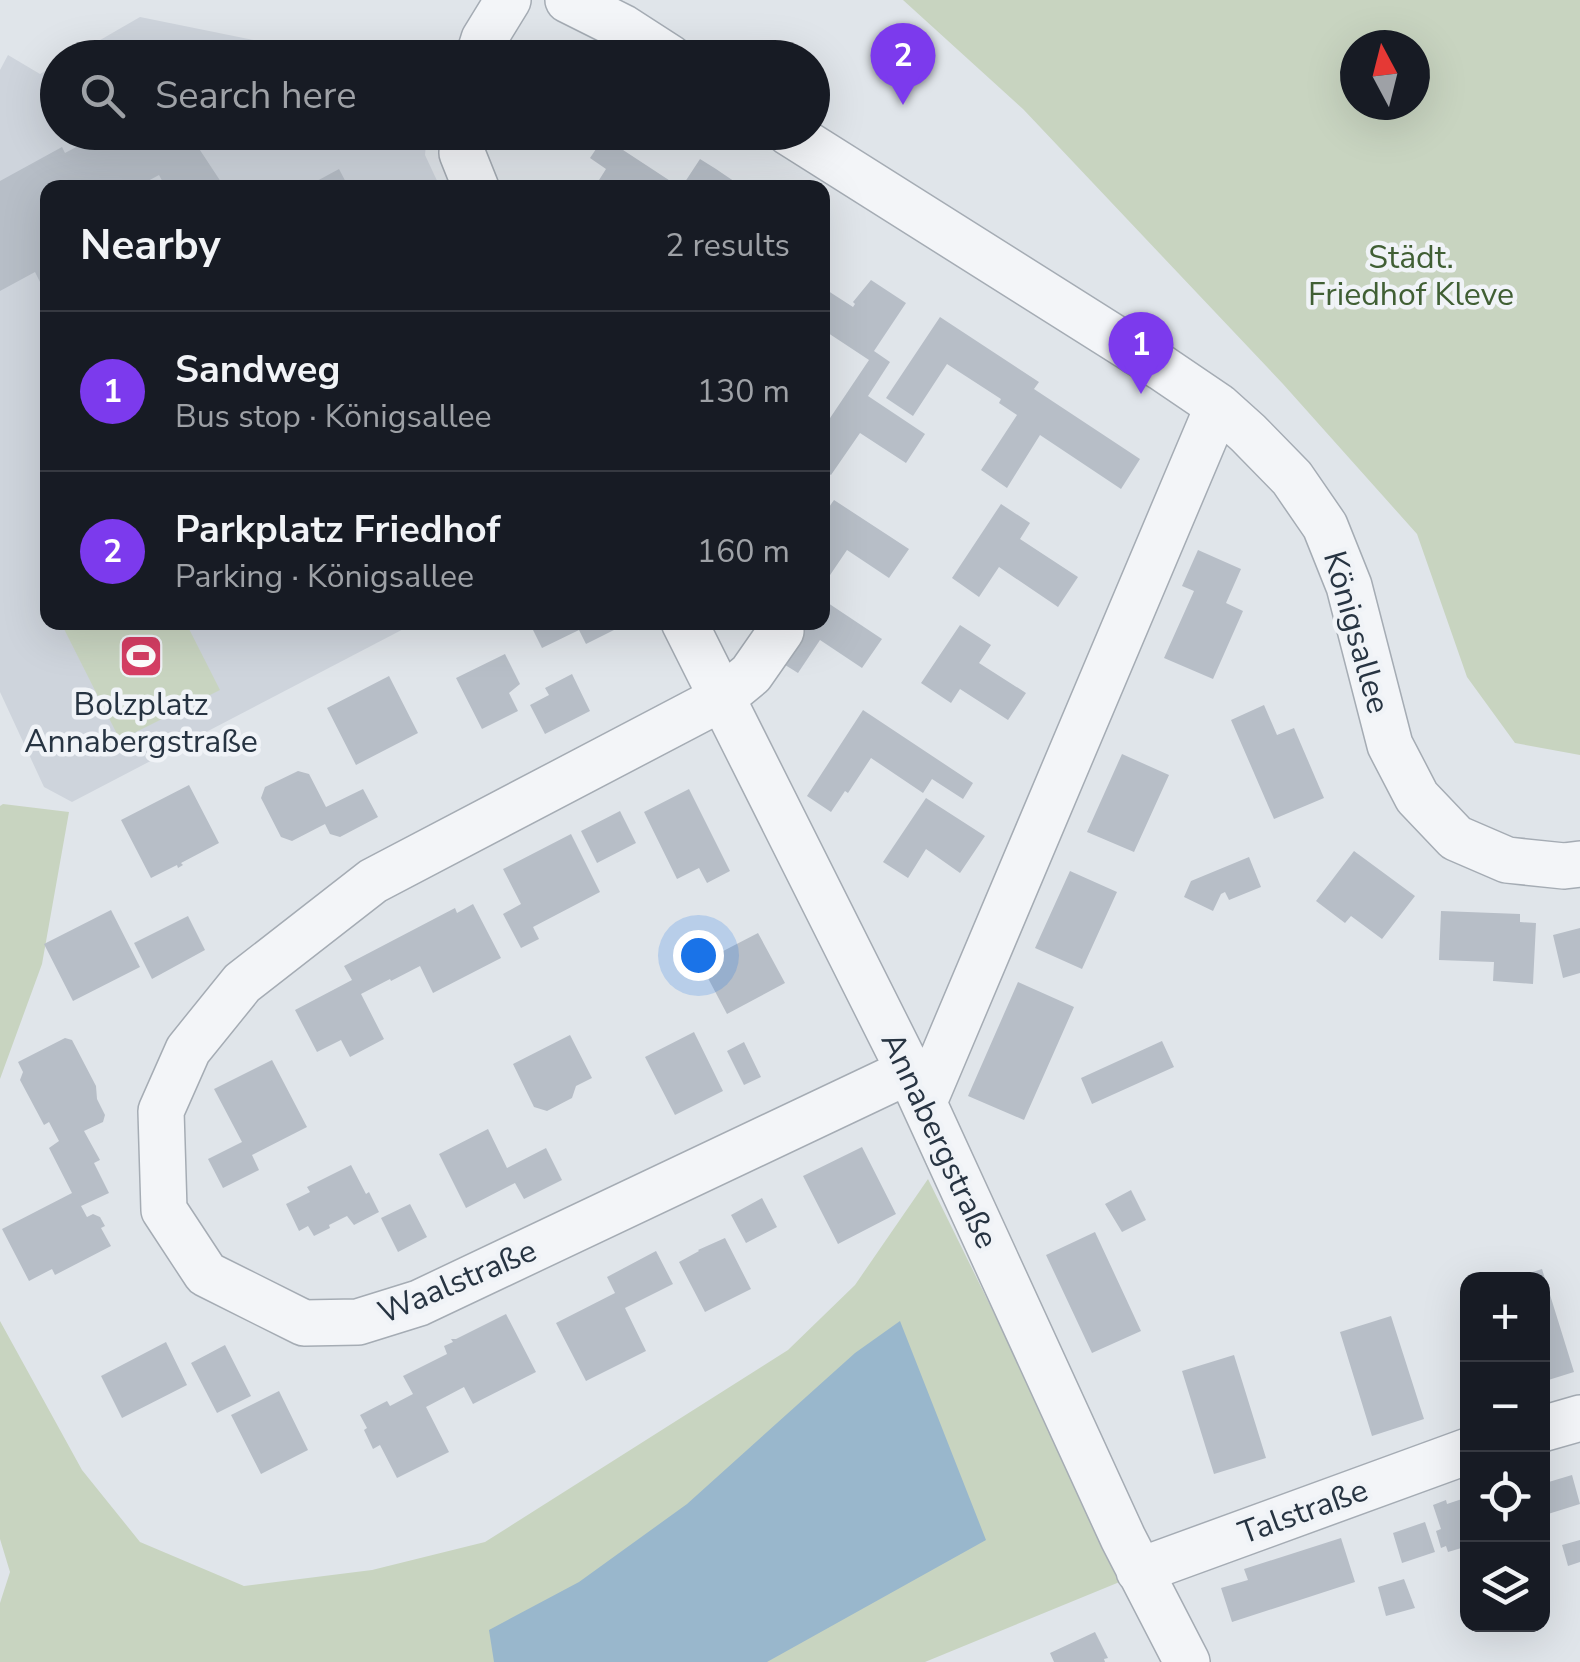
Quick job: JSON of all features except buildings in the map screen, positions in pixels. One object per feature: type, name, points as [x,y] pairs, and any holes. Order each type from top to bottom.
[{"type":"street","points":[[484,40],[508,0]]},
{"type":"street","points":[[568,0],[642,40]]},
{"type":"street","points":[[462,150],[473,180]]},
{"type":"street","name":"Königsallee","points":[[817,150],[1162,368],[1218,406],[1248,433],[1292,478],[1325,526],[1349,586],[1390,745],[1416,797],[1456,838],[1507,860],[1580,864]]},
{"type":"street","points":[[917,1086],[1218,406]]},
{"type":"street","name":"Annabergstraße","points":[[688,630],[917,1086],[1139,1570],[1187,1662]]},
{"type":"street","name":"Waalstraße","points":[[780,631],[751,674],[722,698],[372,881],[242,983],[188,1050],[161,1111],[164,1210],[206,1274],[304,1324],[358,1322],[420,1303],[917,1086]]},
{"type":"street","name":"Talstraße","points":[[1139,1570],[1465,1452]]},
{"type":"shaded area","points":[[140,17],[254,40],[100,40]]},
{"type":"shaded area","points":[[8,55],[40,74],[40,150],[425,150],[437,180],[40,180],[40,630],[402,630],[72,802],[44,787],[0,692],[0,70]]},
{"type":"green space","name":"Städt. Friedhof Kleve","points":[[903,0],[1580,0],[1580,755],[1515,743],[1467,677],[1417,534],[1283,384],[1023,109]]},
{"type":"green space","name":"Bolzplatz Annabergstraße","points":[[65,630],[190,630],[220,690],[120,740]]},
{"type":"green space","points":[[0,806],[69,812],[42,964],[0,1079]]},
{"type":"green space","points":[[928,1179],[1122,1581],[925,1662],[0,1662],[0,1603],[10,1572],[0,1539],[0,1321],[82,1470],[140,1542],[244,1586],[372,1570],[485,1542],[788,1350],[855,1285]]},
{"type":"water","points":[[900,1321],[986,1540],[767,1662],[494,1662],[489,1630],[579,1582],[687,1504],[855,1353]]},
{"type":"place","name":"Parkplatz Friedhof","points":[[903,105]]},
{"type":"place","name":"Sandweg","points":[[1141,394]]},
{"type":"place","name":"Bolzplatz Annabergstraße","points":[[141,656]]}]
